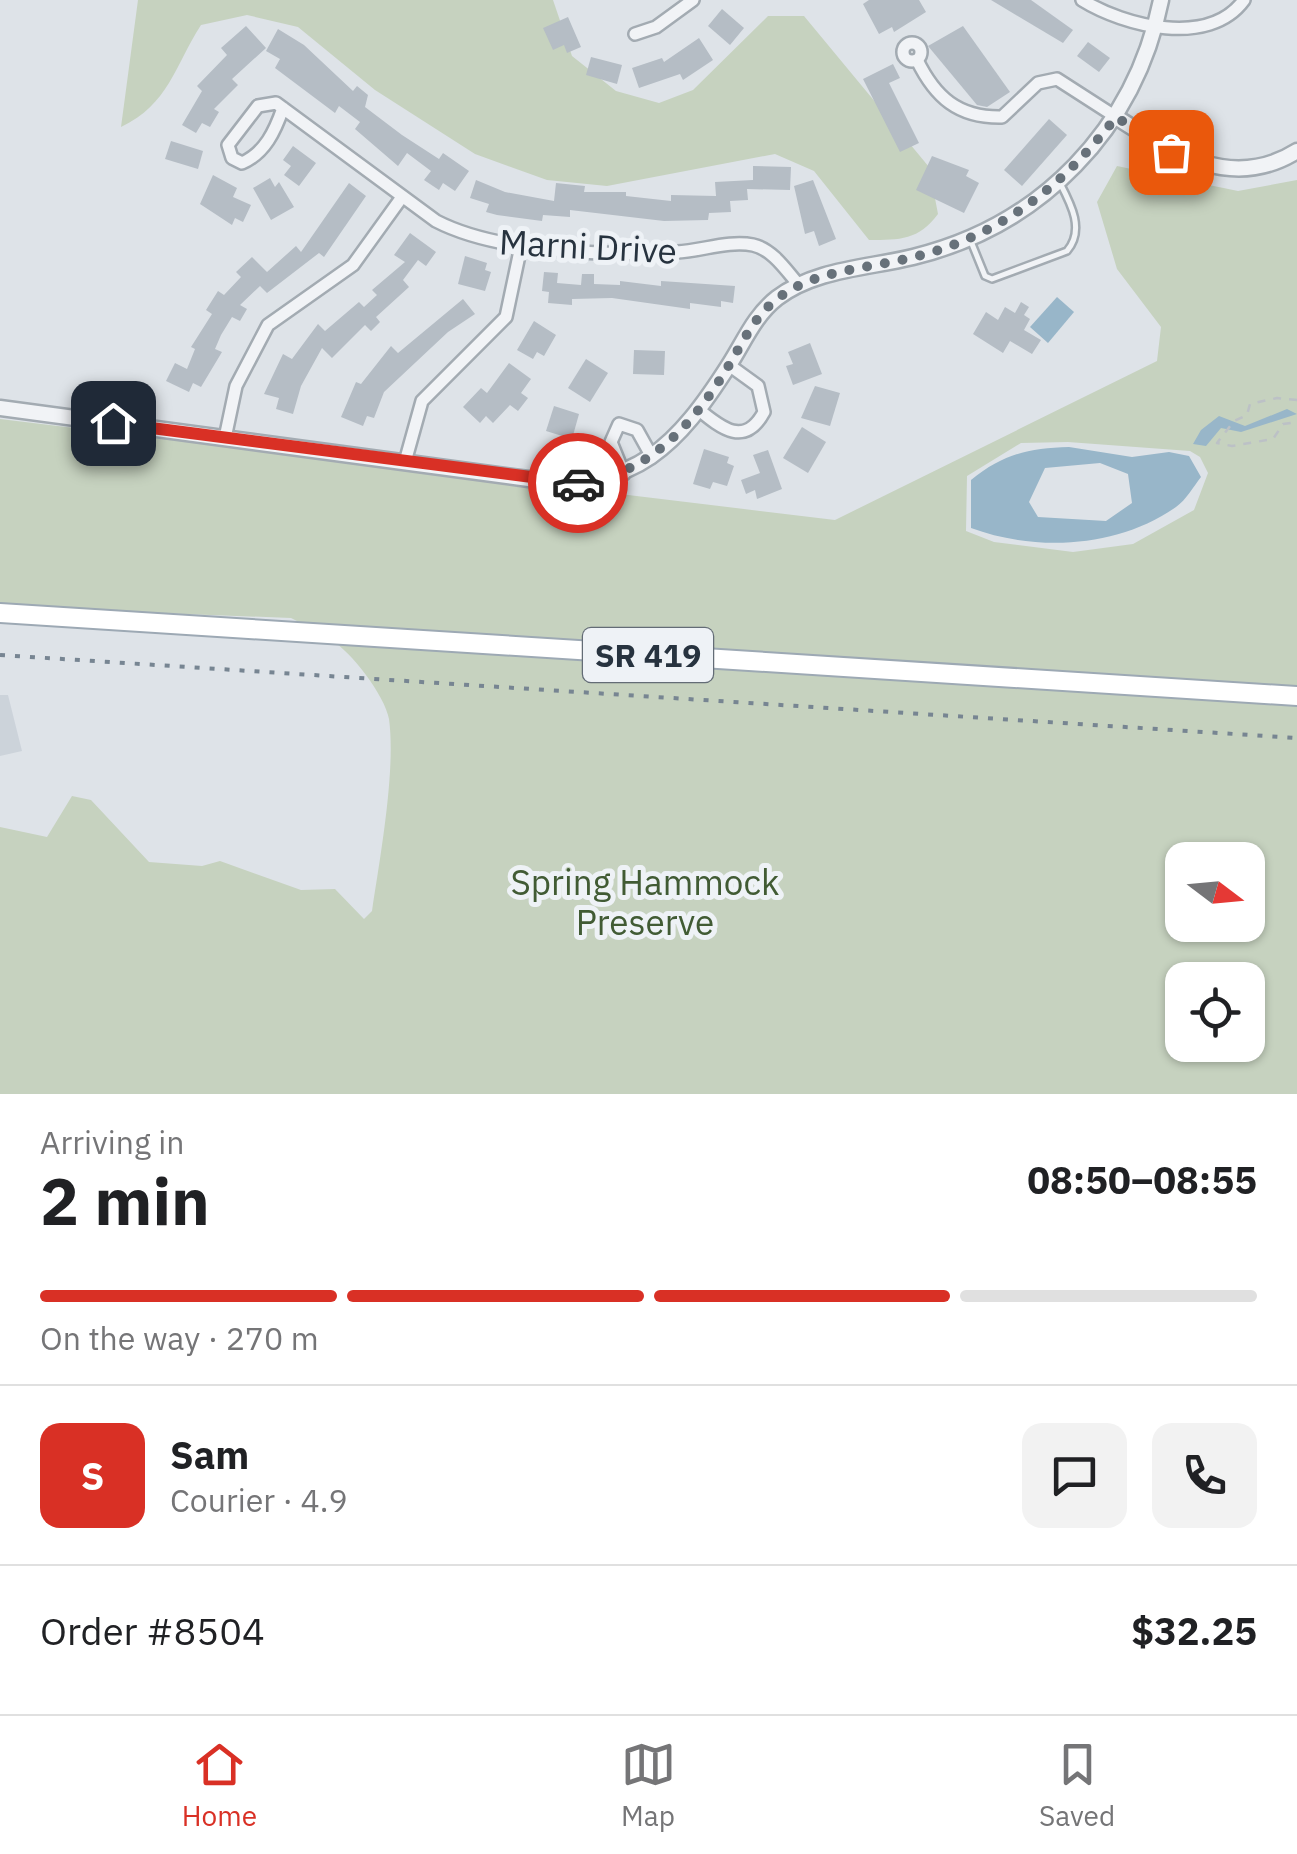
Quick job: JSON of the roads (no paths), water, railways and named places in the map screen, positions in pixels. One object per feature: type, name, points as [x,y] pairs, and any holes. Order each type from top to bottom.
[{"type":"main road","name":"SR 419","points":[[0,612],[1297,696]]},
{"type":"street","points":[[635,34],[667,21],[693,0]]},
{"type":"street","points":[[1082,0],[1122,21],[1155,29],[1220,21],[1244,0]]},
{"type":"street","points":[[0,408],[568,484],[624,474],[652,457],[698,409],[756,319],[798,284],[914,257],[970,239],[1060,183],[1116,117],[1155,29],[1161,0]]},
{"type":"street","points":[[916,60],[944,102],[962,111],[1002,116],[1038,83],[1057,79],[1171,152],[1212,167],[1260,168],[1297,151]]},
{"type":"street","points":[[268,101],[283,108],[274,132],[253,158],[242,163],[232,158],[228,145],[258,106],[268,101]]},
{"type":"street","name":"Marni Drive","points":[[283,108],[402,197],[460,234],[521,246],[667,253],[750,244],[775,258],[798,284]]},
{"type":"street","points":[[225,438],[236,386],[268,325],[344,273],[402,197]]},
{"type":"street","points":[[405,462],[422,401],[506,317],[521,246]]},
{"type":"street","points":[[698,409],[724,430],[746,433],[757,425],[764,412],[758,386],[729,366]]},
{"type":"street","points":[[624,474],[610,442],[619,424],[637,430],[652,457]]},
{"type":"lane","points":[[970,239],[985,276],[992,279],[1067,251],[1076,231],[1060,183]]},
{"type":"water","points":[[1057,297],[1074,312],[1048,343],[1030,327]]},
{"type":"water","points":[[1287,409],[1297,414],[1241,432],[1221,428],[1206,446],[1193,444],[1201,430],[1219,416],[1245,426]]},
{"type":"water","points":[[1055,448],[1132,457],[1169,452],[1189,456],[1201,477],[1176,507],[1153,521],[1103,538],[1022,541],[971,528],[971,480],[1006,458]],"holes":[[[1100,463],[1128,474],[1132,503],[1106,521],[1038,517],[1029,502],[1045,468]]]},
{"type":"railway","points":[[0,655],[1297,738]]},
{"type":"park label","name":"Spring Hammock Preserve","points":[[645,902]]}]
